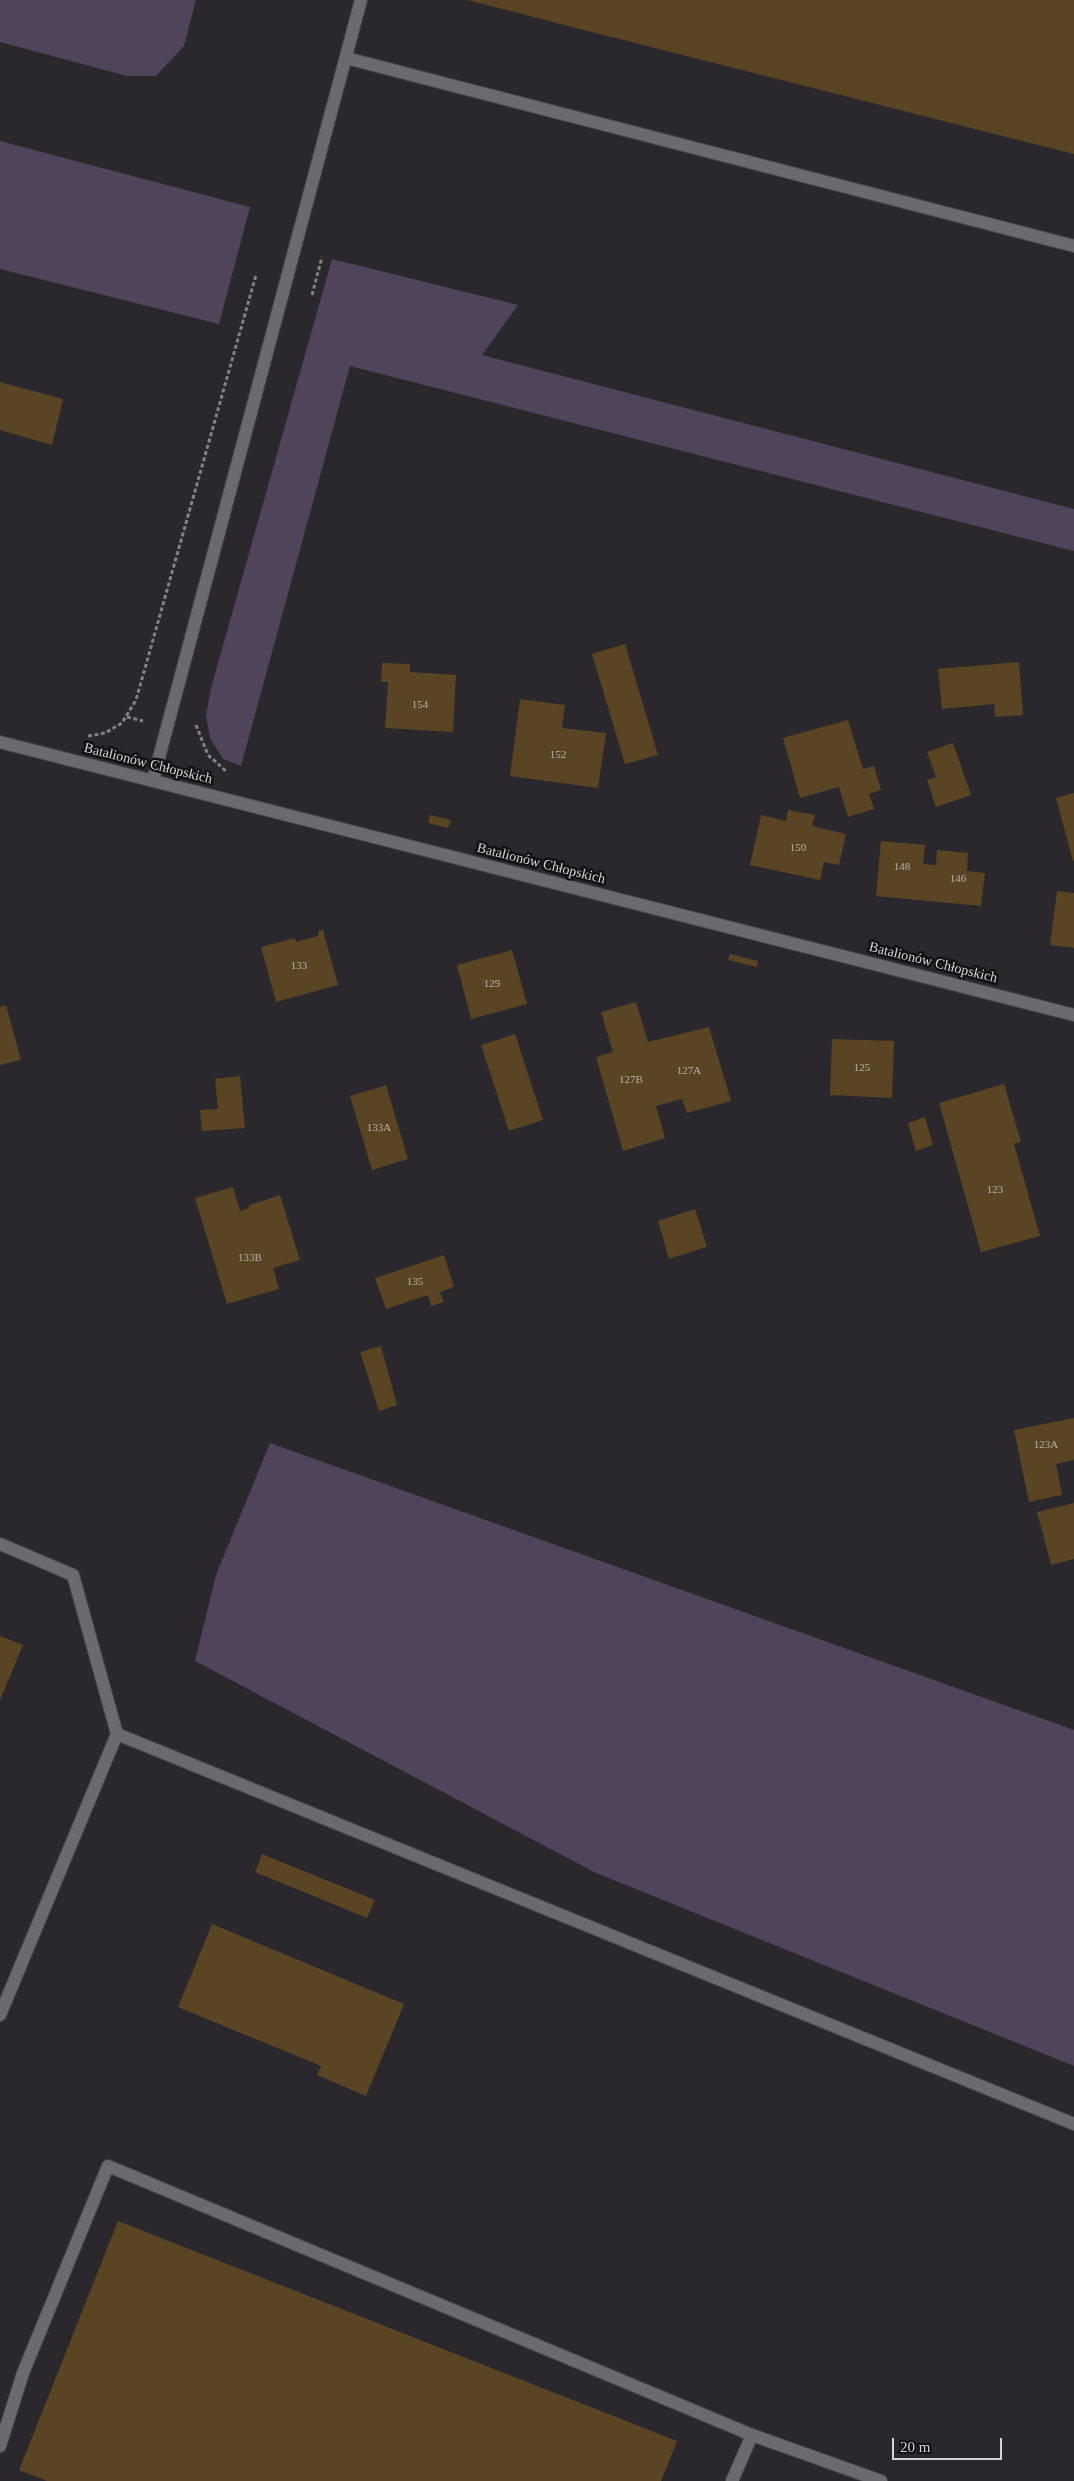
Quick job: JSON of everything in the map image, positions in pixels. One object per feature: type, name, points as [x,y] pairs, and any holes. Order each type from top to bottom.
[{"type":"street","points":[[153,780],[361,0]]},
{"type":"street","points":[[346,58],[1074,246]]},
{"type":"street","name":"Batalionów Chłopskich","points":[[0,742],[1074,1014]]},
{"type":"street","points":[[0,1544],[73,1575],[117,1734],[0,2015]]},
{"type":"street","points":[[117,1734],[1074,2124]]},
{"type":"street","points":[[0,2446],[23,2372],[108,2166],[752,2435],[881,2481]]},
{"type":"street","points":[[732,2481],[752,2435]]},
{"type":"path","points":[[309,305],[322,257]]},
{"type":"path","points":[[81,736],[91,736],[115,728],[127,717],[136,700],[256,275]]},
{"type":"path","points":[[195,717],[198,735],[208,755],[228,772]]},
{"type":"shaded area","points":[[0,0],[196,0],[184,46],[156,76],[127,76],[0,42]]},
{"type":"shaded area","points":[[0,141],[250,207],[219,324],[0,269]]},
{"type":"shaded area","points":[[332,259],[518,305],[482,355],[1074,509],[1074,551],[350,366],[241,766],[223,759],[210,738],[206,715],[211,688]]},
{"type":"shaded area","points":[[270,1443],[1074,1730],[1074,2066],[596,1873],[195,1661],[216,1575]]},
{"type":"building","points":[[468,0],[1074,0],[1074,154],[568,26]]},
{"type":"building","points":[[0,382],[63,399],[52,445],[0,430]]},
{"type":"building","points":[[625,644],[658,755],[625,764],[592,654]]},
{"type":"building","points":[[1019,662],[1023,715],[995,717],[994,704],[942,709],[938,669]]},
{"type":"building","points":[[382,663],[410,664],[410,672],[456,675],[453,732],[385,728],[388,682],[381,682]]},
{"type":"building","points":[[520,699],[565,705],[562,728],[606,733],[598,788],[510,776]]},
{"type":"building","points":[[848,720],[863,769],[874,766],[881,790],[869,794],[874,809],[848,817],[839,787],[800,798],[783,738]]},
{"type":"building","points":[[953,743],[971,795],[936,807],[927,780],[936,777],[927,752]]},
{"type":"building","points":[[1074,793],[1074,861],[1073,861],[1056,798]]},
{"type":"building","points":[[788,810],[815,815],[812,826],[846,834],[839,865],[824,862],[820,880],[750,865],[761,815],[786,821]]},
{"type":"building","points":[[430,815],[451,820],[448,828],[428,823]]},
{"type":"building","points":[[881,841],[925,845],[923,864],[936,865],[937,850],[968,853],[967,871],[985,873],[981,906],[876,896]]},
{"type":"building","points":[[1057,891],[1074,893],[1074,948],[1050,945]]},
{"type":"building","points":[[323,930],[338,985],[276,1002],[261,947],[295,938],[296,942],[318,936],[318,931]]},
{"type":"building","points":[[512,950],[527,1004],[471,1019],[457,965]]},
{"type":"building","points":[[730,954],[758,961],[757,967],[728,960]]},
{"type":"building","points":[[636,1002],[648,1042],[709,1027],[731,1101],[687,1113],[682,1099],[656,1106],[665,1138],[623,1151],[596,1057],[613,1052],[601,1012]]},
{"type":"building","points":[[6,1005],[21,1060],[0,1065],[0,1007]]},
{"type":"building","points":[[515,1034],[543,1120],[509,1131],[481,1045]]},
{"type":"building","points":[[832,1039],[894,1041],[892,1098],[830,1095]]},
{"type":"building","points":[[240,1076],[245,1128],[202,1131],[200,1110],[218,1109],[215,1079]]},
{"type":"building","points":[[1004,1084],[1021,1142],[1014,1144],[1040,1236],[981,1252],[939,1103]]},
{"type":"building","points":[[386,1085],[408,1159],[372,1170],[350,1096]]},
{"type":"building","points":[[925,1117],[933,1145],[916,1151],[908,1123]]},
{"type":"building","points":[[233,1187],[240,1211],[249,1208],[249,1205],[280,1195],[300,1260],[273,1268],[279,1289],[227,1304],[195,1198]]},
{"type":"building","points":[[695,1209],[707,1247],[669,1259],[658,1221]]},
{"type":"building","points":[[444,1255],[454,1287],[440,1292],[444,1302],[431,1306],[428,1295],[386,1309],[375,1278]]},
{"type":"building","points":[[381,1346],[397,1405],[379,1411],[360,1352]]},
{"type":"building","points":[[1074,1418],[1074,1460],[1056,1464],[1062,1495],[1029,1502],[1014,1430]]},
{"type":"building","points":[[1074,1503],[1074,1559],[1051,1565],[1037,1512]]},
{"type":"building","points":[[0,1636],[23,1645],[0,1700]]},
{"type":"building","points":[[262,1854],[375,1900],[367,1918],[255,1872]]},
{"type":"building","points":[[212,1924],[404,2004],[366,2096],[317,2075],[321,2066],[178,2007]]},
{"type":"building","points":[[118,2221],[677,2441],[661,2481],[47,2481],[19,2470]]}]
